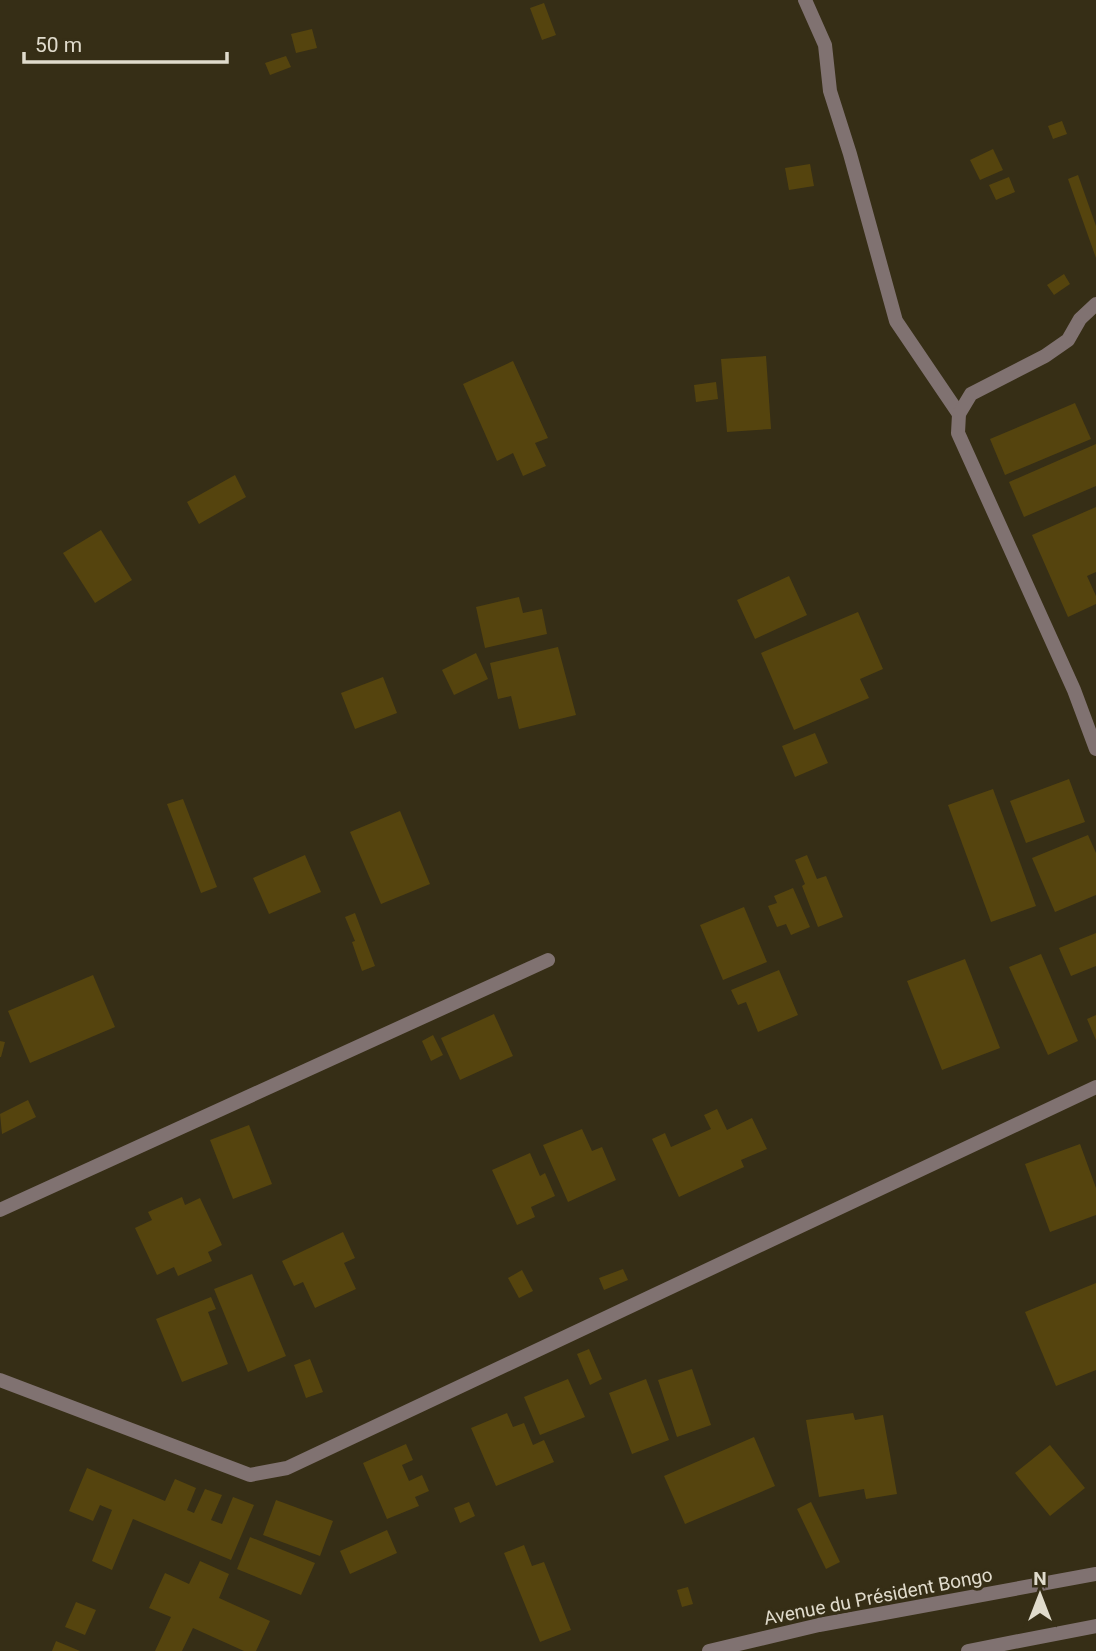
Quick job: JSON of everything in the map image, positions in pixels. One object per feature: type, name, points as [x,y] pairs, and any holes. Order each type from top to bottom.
[{"type":"street","points":[[805,0],[825,45],[830,91],[896,321],[959,414]]},
{"type":"street","points":[[1096,304],[1080,319],[1068,340],[1045,356],[971,394],[959,414],[958,433],[1074,690],[1096,749]]},
{"type":"street","points":[[0,1210],[548,960]]},
{"type":"street","points":[[0,1380],[250,1475],[287,1468],[1096,1087]]},
{"type":"street","name":"Avenue du Président Bongo","points":[[709,1651],[819,1625],[1096,1574]]},
{"type":"street","points":[[968,1651],[1096,1626]]},
{"type":"building","points":[[544,3],[556,35],[542,40],[530,8]]},
{"type":"building","points":[[312,29],[317,48],[296,53],[291,34]]},
{"type":"building","points":[[286,56],[291,67],[270,75],[265,63]]},
{"type":"building","points":[[1062,121],[1067,134],[1053,139],[1048,126]]},
{"type":"building","points":[[993,149],[1003,170],[980,180],[970,160]]},
{"type":"building","points":[[810,164],[814,186],[789,190],[785,168]]},
{"type":"building","points":[[1078,175],[1096,226],[1096,258],[1068,179]]},
{"type":"building","points":[[1009,177],[1015,192],[996,200],[989,185]]},
{"type":"building","points":[[1064,274],[1070,284],[1054,295],[1047,285]]},
{"type":"building","points":[[766,356],[771,429],[727,432],[721,359]]},
{"type":"building","points":[[513,361],[548,438],[535,443],[546,466],[523,476],[513,453],[497,461],[463,384]]},
{"type":"building","points":[[716,382],[718,399],[696,402],[694,385]]},
{"type":"building","points":[[1075,403],[1091,439],[1005,475],[990,439]]},
{"type":"building","points":[[1096,444],[1096,486],[1024,517],[1009,482]]},
{"type":"building","points":[[235,475],[246,497],[199,524],[187,502]]},
{"type":"building","points":[[1096,507],[1096,572],[1087,576],[1096,596],[1096,604],[1068,617],[1032,535]]},
{"type":"building","points":[[101,530],[132,580],[95,603],[63,553]]},
{"type":"building","points":[[789,576],[807,615],[755,639],[737,600]]},
{"type":"building","points":[[519,597],[523,613],[542,609],[547,634],[485,648],[476,607]]},
{"type":"building","points":[[858,612],[883,669],[860,679],[869,698],[794,730],[761,653]]},
{"type":"building","points":[[558,647],[576,715],[519,729],[511,696],[498,699],[490,663]]},
{"type":"building","points":[[476,653],[488,679],[454,695],[442,670]]},
{"type":"building","points":[[383,677],[397,713],[355,729],[341,693]]},
{"type":"building","points":[[815,733],[828,763],[795,777],[782,746]]},
{"type":"building","points":[[1069,779],[1085,822],[1026,843],[1010,801]]},
{"type":"building","points":[[993,789],[1036,906],[991,922],[948,805]]},
{"type":"building","points":[[183,799],[217,887],[201,893],[167,804]]},
{"type":"building","points":[[400,811],[430,884],[381,904],[350,832]]},
{"type":"building","points":[[1088,835],[1096,853],[1096,895],[1055,912],[1032,858]]},
{"type":"building","points":[[305,855],[321,892],[269,914],[253,878]]},
{"type":"building","points":[[807,855],[817,879],[826,876],[843,917],[818,927],[795,860]]},
{"type":"building","points":[[793,888],[810,927],[791,935],[786,924],[777,927],[768,906],[777,903],[774,896]]},
{"type":"building","points":[[744,907],[767,962],[723,980],[700,925]]},
{"type":"building","points":[[355,913],[375,966],[362,971],[352,942],[355,941],[345,917]]},
{"type":"building","points":[[1096,933],[1096,966],[1071,976],[1059,948]]},
{"type":"building","points":[[1041,954],[1078,1041],[1048,1055],[1009,967]]},
{"type":"building","points":[[965,959],[1000,1048],[942,1070],[907,981]]},
{"type":"building","points":[[779,970],[798,1015],[758,1032],[746,1002],[738,1005],[731,990]]},
{"type":"building","points":[[93,975],[115,1027],[30,1063],[8,1011]]},
{"type":"building","points":[[494,1014],[513,1056],[460,1080],[441,1038]]},
{"type":"building","points":[[1096,1015],[1096,1040],[1087,1019]]},
{"type":"building","points":[[433,1035],[443,1055],[431,1061],[422,1041]]},
{"type":"building","points":[[0,1041],[5,1042],[1,1057],[0,1057]]},
{"type":"building","points":[[28,1100],[36,1117],[2,1134],[0,1114]]},
{"type":"building","points":[[717,1109],[727,1130],[752,1118],[767,1149],[741,1160],[744,1167],[679,1197],[652,1139],[665,1133],[671,1147],[711,1129],[704,1115]]},
{"type":"building","points":[[249,1125],[272,1184],[233,1199],[210,1140]]},
{"type":"building","points":[[582,1129],[592,1151],[602,1147],[616,1180],[568,1202],[543,1145]]},
{"type":"building","points":[[1080,1144],[1096,1188],[1096,1215],[1050,1232],[1025,1164]]},
{"type":"building","points":[[530,1153],[540,1176],[545,1173],[555,1196],[531,1207],[535,1217],[517,1225],[492,1170]]},
{"type":"building","points":[[182,1197],[185,1205],[200,1198],[222,1245],[208,1252],[212,1261],[178,1276],[174,1267],[157,1275],[135,1228],[152,1220],[148,1212]]},
{"type":"building","points":[[343,1232],[355,1258],[344,1263],[356,1289],[315,1308],[303,1282],[294,1286],[282,1261]]},
{"type":"building","points":[[623,1269],[628,1280],[604,1290],[599,1278]]},
{"type":"building","points":[[522,1270],[533,1291],[519,1298],[508,1278]]},
{"type":"building","points":[[252,1274],[286,1356],[248,1372],[214,1289]]},
{"type":"building","points":[[1096,1283],[1096,1370],[1056,1386],[1025,1312]]},
{"type":"building","points":[[211,1297],[216,1309],[208,1312],[228,1364],[182,1382],[156,1319]]},
{"type":"building","points":[[589,1349],[602,1379],[590,1385],[577,1354]]},
{"type":"building","points":[[310,1359],[323,1392],[306,1398],[294,1365]]},
{"type":"building","points":[[692,1369],[711,1425],[677,1437],[658,1380]]},
{"type":"building","points":[[568,1379],[585,1417],[540,1435],[524,1397]]},
{"type":"building","points":[[646,1379],[669,1440],[632,1454],[609,1393]]},
{"type":"building","points":[[507,1413],[513,1427],[524,1423],[533,1445],[544,1440],[554,1462],[496,1486],[471,1428]]},
{"type":"building","points":[[853,1413],[855,1420],[883,1415],[897,1494],[866,1499],[864,1489],[819,1497],[806,1420]]},
{"type":"building","points":[[754,1437],[775,1486],[685,1524],[664,1476]]},
{"type":"building","points":[[406,1444],[413,1460],[402,1465],[409,1481],[422,1475],[429,1491],[415,1497],[419,1506],[387,1519],[363,1463]]},
{"type":"building","points":[[1050,1445],[1085,1488],[1050,1516],[1015,1473]]},
{"type":"building","points":[[87,1468],[165,1501],[175,1479],[196,1488],[187,1510],[194,1513],[205,1489],[222,1495],[211,1520],[222,1524],[233,1497],[254,1505],[231,1560],[133,1519],[112,1570],[92,1561],[112,1510],[100,1505],[93,1521],[69,1511]]},
{"type":"building","points":[[276,1500],[333,1521],[320,1556],[263,1535]]},
{"type":"building","points":[[469,1502],[475,1516],[460,1523],[454,1508]]},
{"type":"building","points":[[811,1502],[840,1562],[826,1569],[797,1509]]},
{"type":"building","points":[[387,1530],[397,1553],[350,1574],[340,1551]]},
{"type":"building","points":[[250,1537],[315,1563],[301,1595],[237,1569]]},
{"type":"building","points":[[524,1545],[532,1566],[544,1562],[571,1630],[540,1642],[504,1553]]},
{"type":"building","points":[[200,1561],[229,1574],[219,1598],[270,1621],[256,1651],[244,1651],[193,1628],[182,1651],[155,1651],[171,1617],[149,1608],[165,1573],[189,1584]]},
{"type":"building","points":[[688,1587],[693,1604],[682,1607],[677,1590]]},
{"type":"building","points":[[76,1602],[96,1610],[85,1635],[65,1627]]},
{"type":"building","points":[[56,1641],[80,1651],[52,1651]]}]
